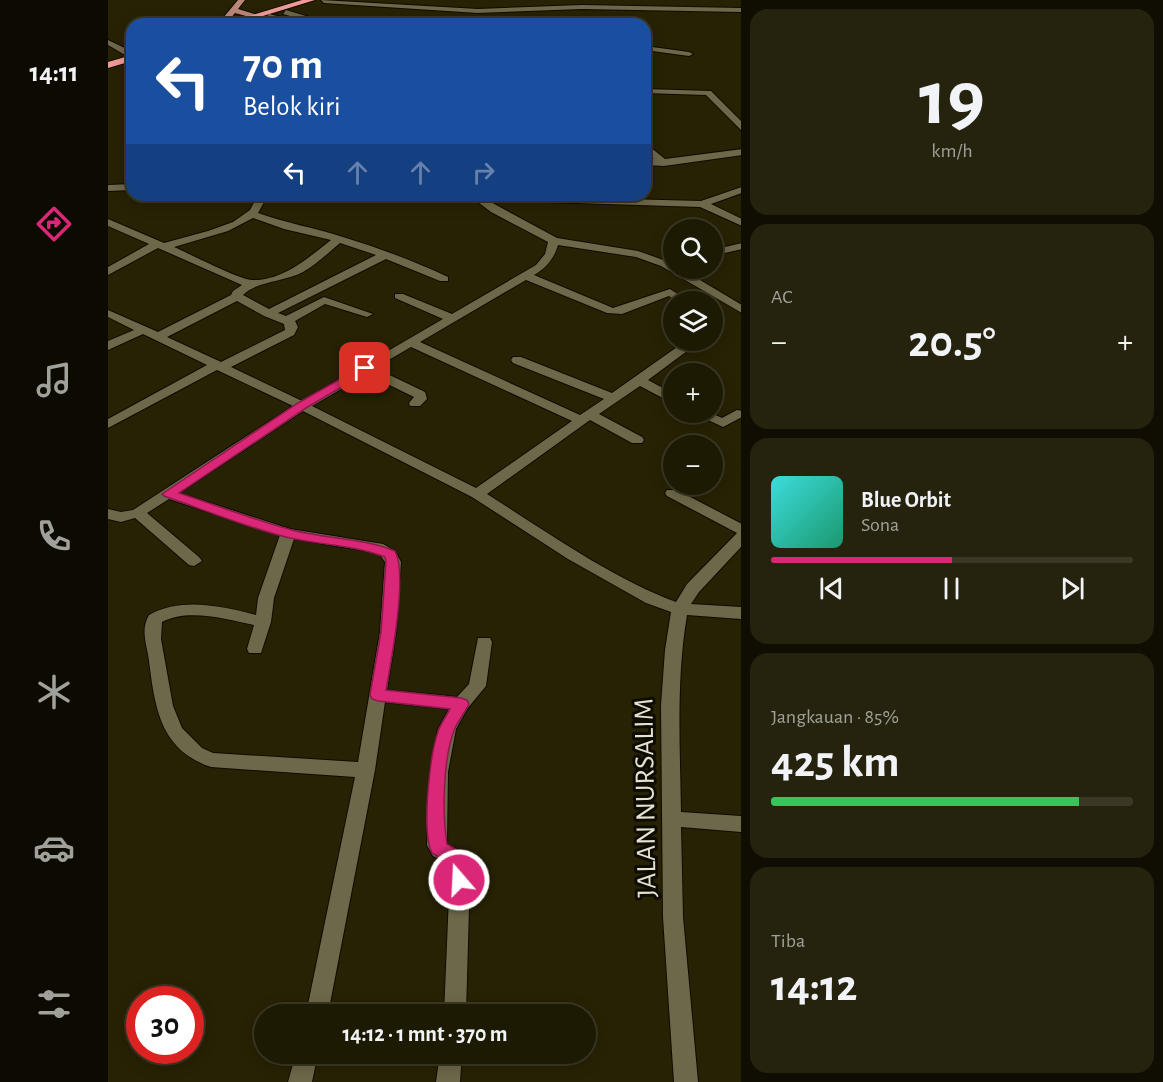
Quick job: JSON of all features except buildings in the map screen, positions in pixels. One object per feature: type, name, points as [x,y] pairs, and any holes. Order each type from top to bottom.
[{"type":"highway","points":[[261,17],[311,0]]},
{"type":"highway","points":[[256,18],[325,0]]},
{"type":"highway","points":[[108,59],[126,55]]},
{"type":"highway","points":[[108,65],[126,56]]},
{"type":"main road","points":[[227,18],[242,0]]},
{"type":"main road","points":[[233,10],[261,17]]},
{"type":"street","points":[[325,0],[493,11],[639,7],[722,9],[727,12],[741,12]]},
{"type":"street","points":[[633,0],[639,7]]},
{"type":"street","points":[[690,18],[706,9]]},
{"type":"street","points":[[491,18],[493,11]]},
{"type":"street","points":[[286,12],[306,18]]},
{"type":"street","points":[[261,17],[266,18]]},
{"type":"street","points":[[108,42],[126,51]]},
{"type":"street","points":[[651,49],[689,54]]},
{"type":"street","points":[[651,91],[709,94],[727,110],[741,129]]},
{"type":"street","points":[[651,151],[664,163]]},
{"type":"street","points":[[651,162],[664,163],[741,152]]},
{"type":"street","points":[[108,188],[126,187]]},
{"type":"street","points":[[622,201],[702,204],[741,190]]},
{"type":"street","points":[[108,272],[161,244],[216,232],[251,214],[259,201]]},
{"type":"street","points":[[480,201],[537,229],[554,241],[638,254],[663,261]]},
{"type":"street","points":[[702,204],[741,223]]},
{"type":"street","points":[[251,214],[288,228],[339,239],[444,279]]},
{"type":"street","points":[[108,222],[248,284]]},
{"type":"street","points":[[108,234],[122,228]]},
{"type":"street","points":[[237,297],[237,292],[248,284],[274,280],[313,261],[339,239]]},
{"type":"street","points":[[108,514],[121,517],[138,513],[302,406],[526,276],[540,267],[550,254],[554,241]]},
{"type":"street","points":[[723,250],[741,246]]},
{"type":"street","points":[[268,314],[386,255]]},
{"type":"street","points":[[526,276],[618,312],[663,295]]},
{"type":"street","points":[[694,279],[741,310]]},
{"type":"street","points":[[399,296],[452,318]]},
{"type":"street","points":[[108,424],[290,331],[292,324],[288,320],[268,314],[237,297]]},
{"type":"street","points":[[158,337],[237,297]]},
{"type":"street","points":[[288,320],[324,300],[368,315]]},
{"type":"street","points":[[108,313],[302,406],[477,494],[634,591],[680,609],[741,613]]},
{"type":"street","points":[[108,346],[143,330]]},
{"type":"street","points":[[409,342],[637,440]]},
{"type":"street","points":[[477,494],[680,351]]},
{"type":"street","points":[[518,360],[614,398]]},
{"type":"street","points":[[365,368],[420,395],[422,398],[416,403]]},
{"type":"street","points":[[639,380],[663,394]]},
{"type":"street","points":[[723,423],[737,414]]},
{"type":"street","points":[[168,494],[288,533],[324,541],[372,547],[390,554],[393,562],[388,632],[366,770],[319,1004]]},
{"type":"street","points":[[676,495],[741,530]]},
{"type":"street","points":[[138,513],[194,561]]},
{"type":"street","points":[[255,649],[263,622],[266,598],[288,533]]},
{"type":"street","name":"JALAN NURSALIM","points":[[686,1082],[673,917],[670,705],[673,650],[680,609],[693,588],[741,537]]},
{"type":"street","points":[[263,622],[192,610],[165,612],[155,619],[152,634],[158,678],[164,708],[175,733],[193,752],[211,760],[366,770]]},
{"type":"street","points":[[455,1004],[459,866],[456,858],[438,848],[436,828],[438,772],[447,729],[461,704],[477,686],[484,642]]},
{"type":"street","points":[[378,695],[461,704]]},
{"type":"street","points":[[673,819],[741,824]]},
{"type":"street","points":[[300,1082],[304,1064]]},
{"type":"street","points":[[448,1082],[450,1064]]},
{"type":"route","points":[[365,368],[302,406],[168,494],[288,533],[324,541],[372,547],[385,550],[390,554],[393,562],[388,632],[378,695],[461,704],[452,717],[442,749],[438,772],[436,828],[438,848],[454,856],[459,862],[459,880]]}]
